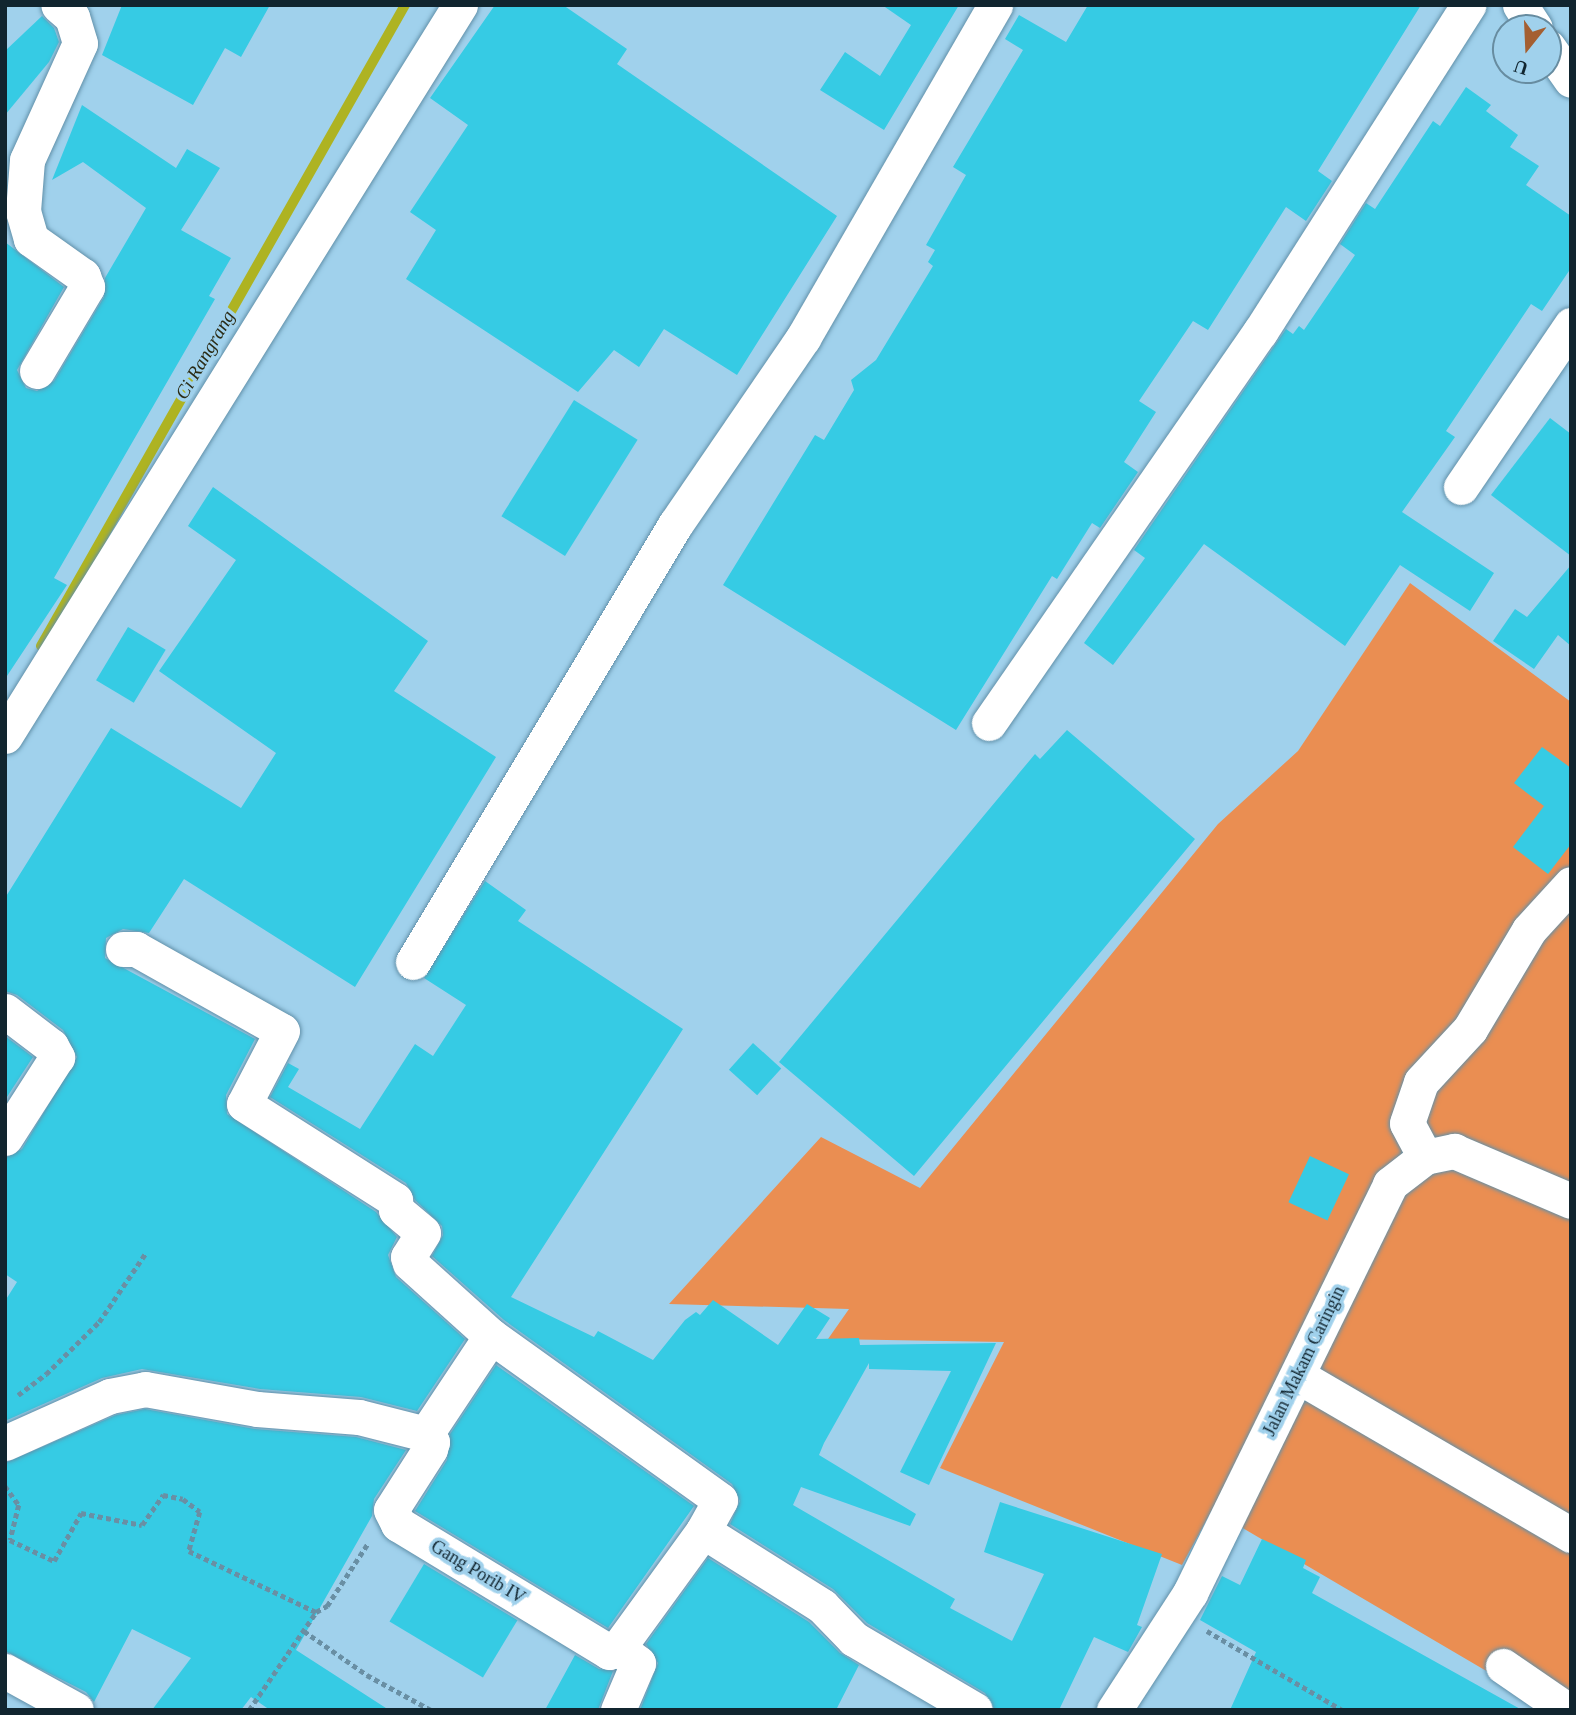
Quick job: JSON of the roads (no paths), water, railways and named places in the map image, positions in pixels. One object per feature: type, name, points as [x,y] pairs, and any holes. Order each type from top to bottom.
[{"type":"street","points":[[37,371],[86,287],[83,276],[31,239],[23,211],[27,160],[80,43],[72,17],[58,5]]},
{"type":"street","points":[[5,736],[460,5]]},
{"type":"street","points":[[413,962],[675,525],[803,338],[995,5]]},
{"type":"street","points":[[989,723],[1260,332],[1468,5]]},
{"type":"street","points":[[1461,487],[1571,325]]},
{"type":"street","points":[[1571,884],[1529,930],[1470,1029],[1421,1082],[1408,1123],[1425,1157],[1454,1151],[1571,1202]]},
{"type":"street","points":[[123,949],[136,949],[282,1031],[244,1104],[395,1199],[396,1210],[422,1230],[408,1256],[410,1263],[491,1336],[720,1498],[703,1531],[618,1648],[638,1663],[618,1710]]},
{"type":"street","points":[[5,1012],[51,1046],[57,1057],[5,1138]]},
{"type":"street","name":"Jalan Makam Caringin","points":[[1114,1710],[1177,1613],[1298,1376],[1370,1218],[1390,1184],[1425,1157]]},
{"type":"street","points":[[5,1443],[110,1396],[145,1389],[257,1409],[359,1417],[426,1434],[491,1336]]},
{"type":"street","points":[[1298,1376],[1571,1535]]},
{"type":"street","name":"Gang Porib IV","points":[[426,1434],[432,1442],[430,1449],[391,1510],[398,1524],[609,1652],[618,1648]]},
{"type":"street","points":[[703,1531],[811,1598],[854,1639],[975,1710]]},
{"type":"street","points":[[1503,1666],[1567,1710]]},
{"type":"street","points":[[5,1671],[76,1710]]},
{"type":"waterway","name":"Ci Rangrang","points":[[41,646],[405,5]]}]
